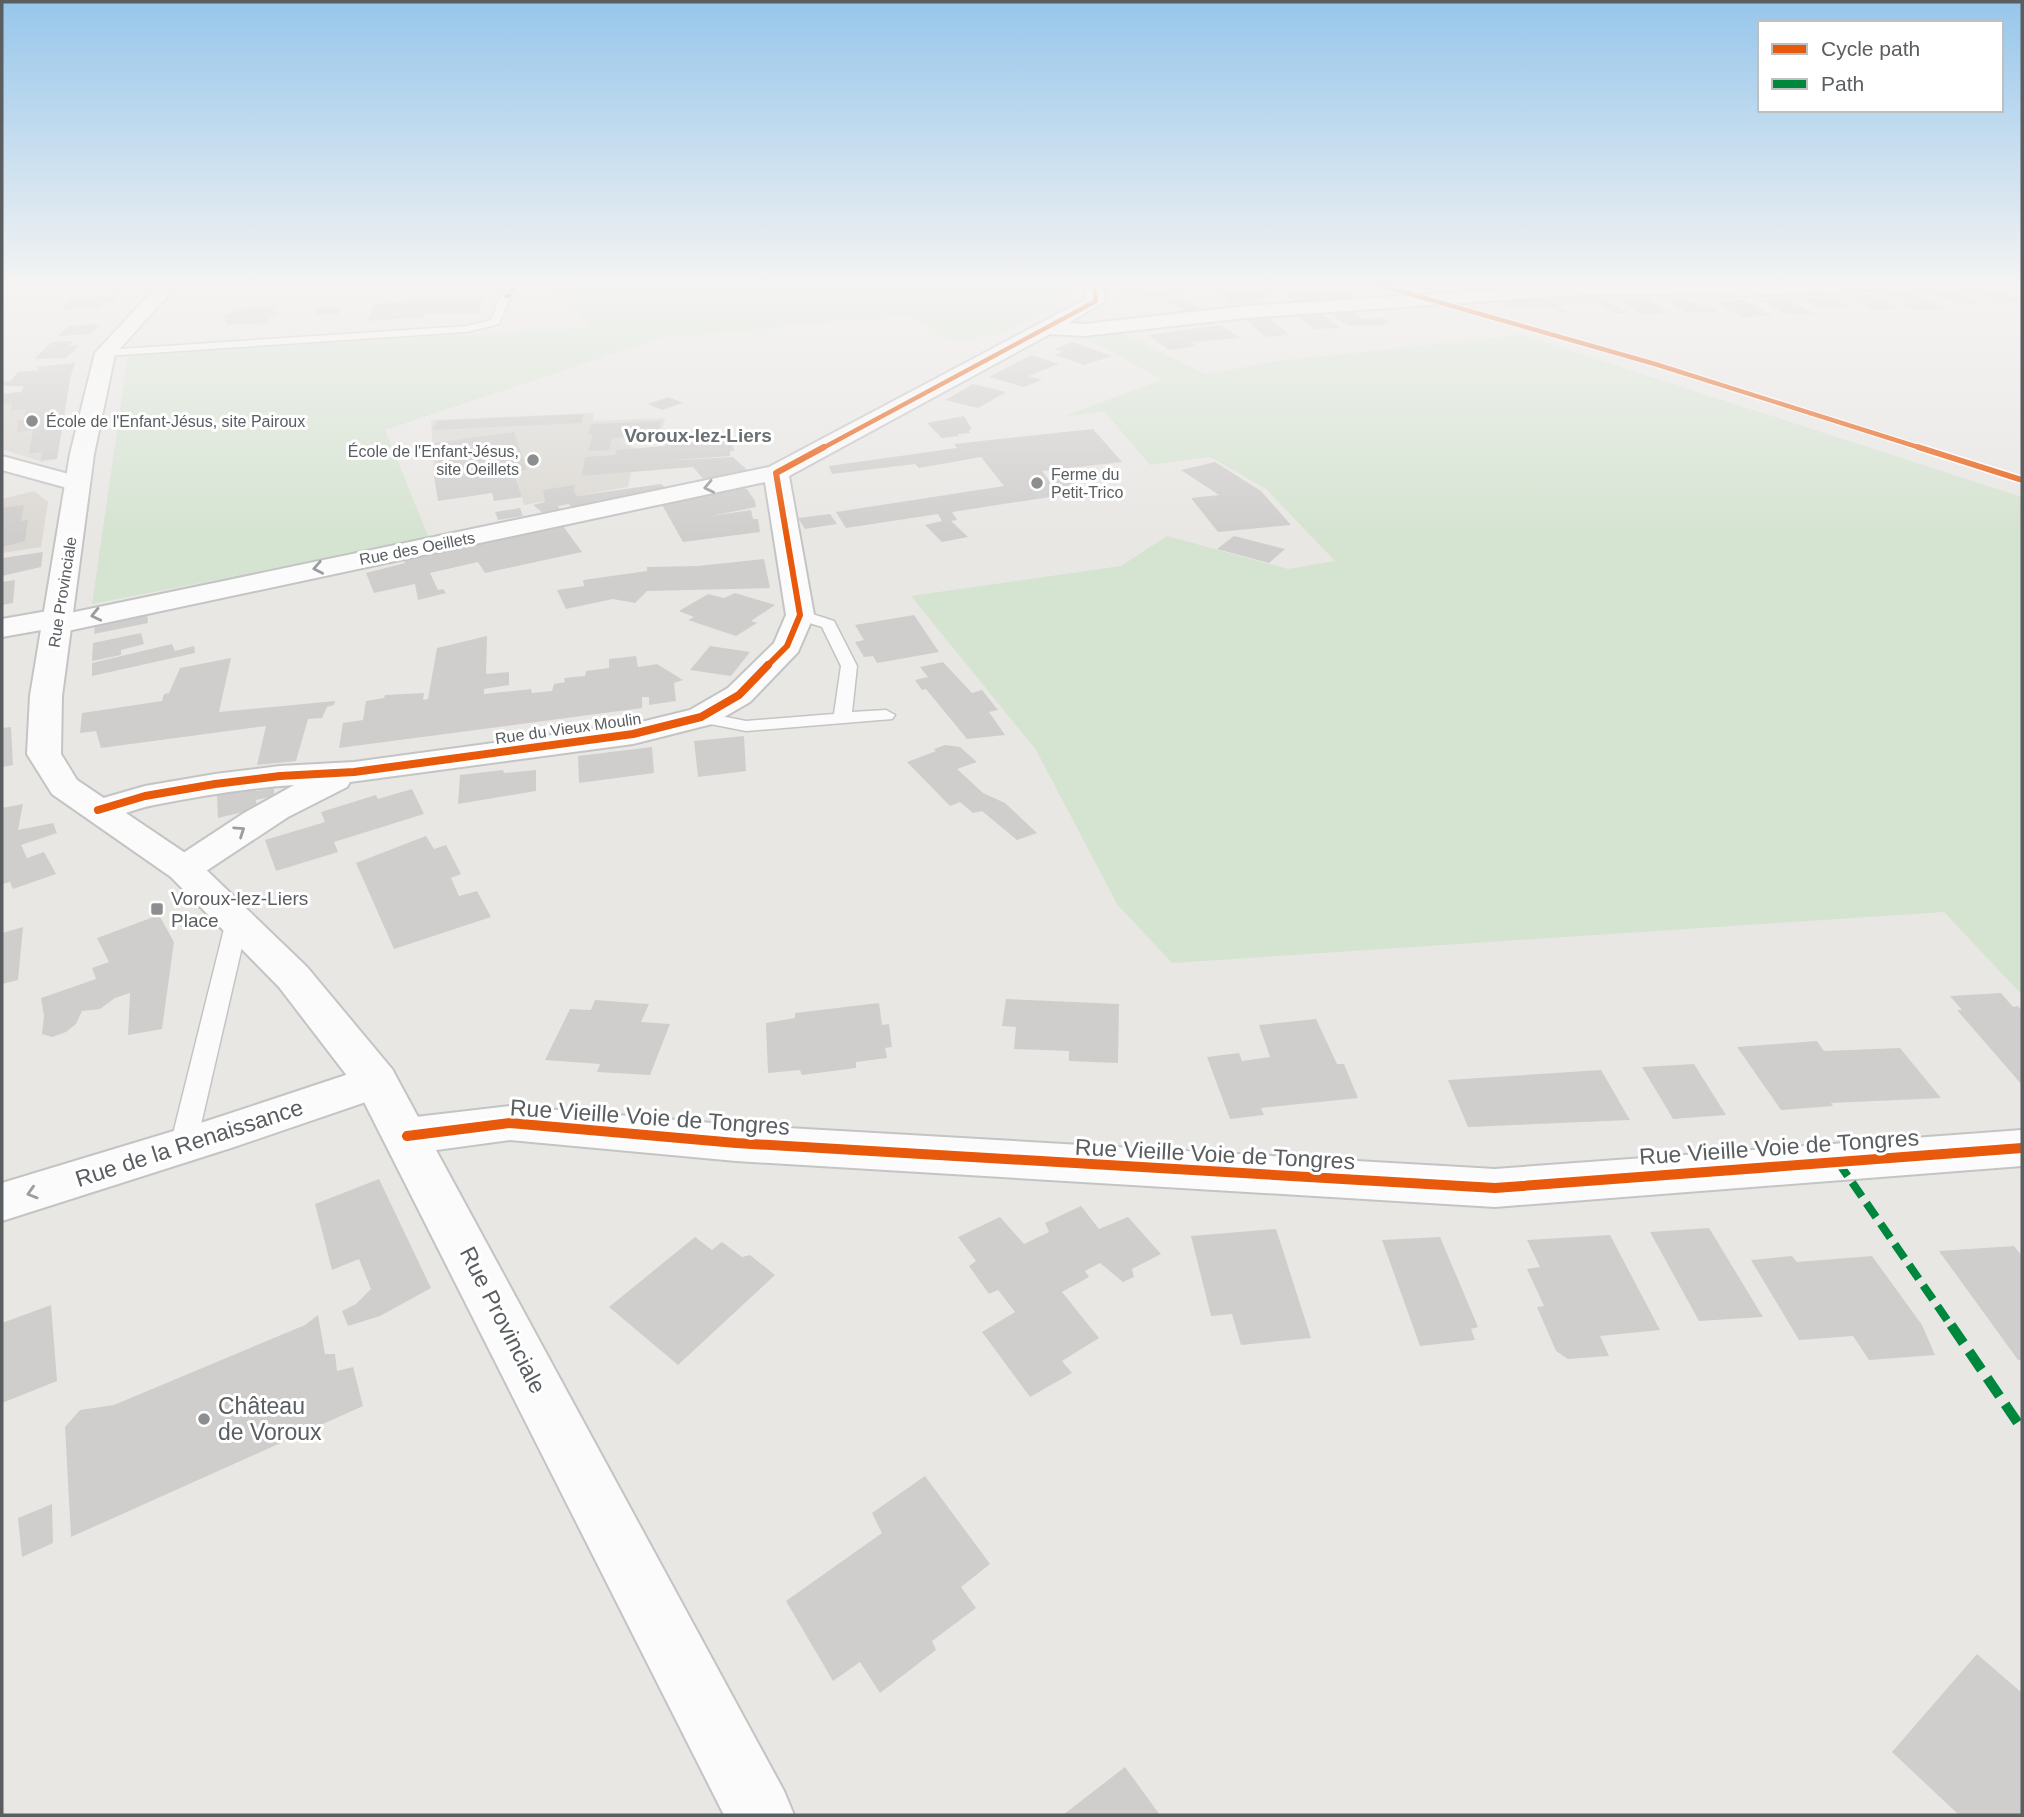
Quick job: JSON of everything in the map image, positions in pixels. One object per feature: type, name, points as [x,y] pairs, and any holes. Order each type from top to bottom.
[{"type":"street","name":"Rue Provinciale","points":[[102,367],[78,484],[46,696],[44,754],[64,787],[184,869],[237,921],[293,978],[376,1081],[760,1815]]},
{"type":"street","points":[[800,615],[776,473],[974,367]]},
{"type":"street","points":[[2,463],[78,484]]},
{"type":"street","name":"Rue des Oeillets","points":[[2,628],[59,621],[776,473]]},
{"type":"street","name":"Rue du Vieux Moulin","points":[[354,772],[633,734],[701,717],[739,695],[787,646],[800,615]]},
{"type":"street","points":[[98,810],[145,796],[215,784],[280,776],[354,772]]},
{"type":"street","points":[[184,869],[280,806],[354,772]]},
{"type":"street","name":"Rue de la Renaissance","points":[[2,1202],[183,1146],[376,1081]]},
{"type":"street","name":"Rue Vieille Voie de Tongres","points":[[407,1136],[510,1123],[736,1143],[1495,1188],[2022,1148]]},
{"type":"lane","points":[[800,615],[828,624],[849,666],[842,719]]},
{"type":"lane","points":[[701,717],[746,726],[886,715]]},
{"type":"lane","points":[[183,1146],[237,921]]},
{"type":"shaded area","name":"École de l'Enfant-Jésus, site Pairoux","points":[[69,385],[57,459],[42,462],[2,449],[2,394]]},
{"type":"shaded area","name":"École de l'Enfant-Jésus, site Oeillets","points":[[594,413],[593,421],[665,418],[660,440],[621,442],[635,448],[615,456],[635,456],[628,487],[524,505],[513,465],[434,476],[431,420]]},
{"type":"shaded area","points":[[34,491],[48,502],[41,547],[2,553],[2,499]]},
{"type":"green space","points":[[126,367],[575,367],[385,430],[429,538],[92,604]]},
{"type":"green space","points":[[1138,367],[1191,367],[1205,374],[1246,367],[1620,367],[2022,497],[2022,995],[1944,912],[1172,963],[1117,904],[1036,750],[911,596],[1121,566],[1167,536],[1288,569],[1335,561],[1266,489],[1210,457],[1150,465],[1105,412],[1064,416],[1162,380]]},
{"type":"building","name":"École de l'Enfant-Jésus, site Pairoux","points":[[37,367],[74,367],[57,459],[41,460],[42,452],[29,454],[33,430],[17,432],[18,420],[24,420],[26,409],[11,411],[12,403],[2,405],[2,394],[22,392],[23,386],[2,386],[2,382],[11,381],[18,372],[39,370]]},
{"type":"building","points":[[1008,367],[1052,367],[1028,376],[1042,380],[1024,387],[989,377]]},
{"type":"building","points":[[973,384],[1006,392],[978,408],[945,400]]},
{"type":"building","points":[[669,397],[683,403],[662,410],[648,404]]},
{"type":"building","points":[[584,414],[581,423],[433,430],[437,421]]},
{"type":"building","points":[[964,416],[972,429],[969,430],[970,433],[958,434],[959,436],[942,438],[927,423]]},
{"type":"building","points":[[661,421],[659,432],[656,432],[655,436],[612,438],[609,450],[588,451],[593,435],[588,435],[591,424]]},
{"type":"building","name":"Ferme du Petit-Trico","points":[[1093,429],[1122,462],[1042,471],[1049,480],[1068,479],[1082,492],[952,512],[957,520],[951,521],[968,537],[942,542],[925,525],[942,521],[938,514],[846,528],[836,512],[1004,486],[981,457],[919,468],[915,464],[832,474],[829,466],[957,448],[954,444]]},
{"type":"building","points":[[514,432],[527,470],[514,472],[522,497],[494,501],[492,493],[438,501],[434,476],[463,472],[462,467],[440,469],[433,443]]},
{"type":"building","points":[[731,440],[734,451],[730,451],[730,456],[663,461],[733,457],[749,472],[705,481],[693,467],[582,476],[585,457],[615,455],[617,450],[665,446],[666,443]]},
{"type":"building","points":[[1215,462],[1261,491],[1291,525],[1218,532],[1191,498],[1219,495],[1181,470]]},
{"type":"building","points":[[661,484],[666,488],[593,504],[558,506],[560,510],[543,513],[533,505],[545,502],[543,490],[575,485],[577,496]]},
{"type":"building","points":[[740,488],[747,489],[756,507],[711,516],[751,510],[753,519],[758,519],[760,532],[683,542],[661,503]]},
{"type":"building","points":[[24,505],[21,521],[28,520],[25,541],[2,547],[2,508]]},
{"type":"building","points":[[520,508],[523,516],[498,520],[495,512]]},
{"type":"building","points":[[830,514],[837,524],[805,529],[798,518]]},
{"type":"building","points":[[563,526],[582,552],[485,573],[478,562],[430,573],[438,590],[443,589],[446,593],[418,600],[415,584],[374,593],[366,573],[405,563],[404,560]]},
{"type":"building","points":[[1234,536],[1285,549],[1269,563],[1217,549]]},
{"type":"building","points":[[43,552],[41,567],[2,576],[2,558]]},
{"type":"building","points":[[764,559],[770,588],[647,591],[635,603],[613,599],[566,609],[557,590],[584,586],[583,580],[647,571],[647,567],[698,566]]},
{"type":"building","points":[[15,580],[13,603],[2,605],[2,582]]},
{"type":"building","points":[[735,593],[775,605],[751,621],[757,623],[736,636],[688,620],[694,617],[679,611],[708,594],[724,598]]},
{"type":"building","points":[[147,611],[148,623],[94,634],[95,625],[102,621]]},
{"type":"building","points":[[914,615],[939,652],[877,663],[873,656],[864,657],[855,642],[864,640],[855,625]]},
{"type":"building","points":[[141,633],[144,644],[121,650],[121,655],[92,661],[93,643]]},
{"type":"building","points":[[487,636],[486,674],[509,672],[509,685],[484,689],[484,694],[531,689],[532,693],[552,691],[554,684],[565,682],[564,678],[585,676],[586,671],[609,668],[609,659],[636,656],[638,667],[657,664],[683,680],[674,683],[676,701],[649,705],[649,697],[642,697],[642,708],[339,748],[343,723],[363,720],[366,701],[384,698],[385,695],[424,693],[423,700],[428,699],[437,648]]},
{"type":"building","points":[[172,644],[175,651],[194,646],[195,653],[92,676],[92,663]]},
{"type":"building","points":[[710,646],[750,652],[731,676],[690,670]]},
{"type":"building","points":[[231,658],[219,712],[335,701],[334,705],[327,707],[322,718],[308,719],[296,761],[257,765],[266,726],[101,748],[96,731],[80,733],[82,713],[162,701],[164,694],[169,693],[180,668]]},
{"type":"building","points":[[943,662],[972,693],[982,690],[998,710],[989,712],[1005,735],[967,739],[926,689],[922,690],[915,680],[928,677],[920,667]]},
{"type":"building","points":[[11,727],[13,765],[2,767],[2,728]]},
{"type":"building","points":[[744,736],[746,771],[698,777],[694,741]]},
{"type":"building","points":[[945,745],[960,747],[977,762],[957,769],[983,793],[1005,803],[1037,833],[1017,840],[982,811],[973,813],[960,802],[950,806],[907,762]]},
{"type":"building","points":[[652,747],[654,773],[579,783],[578,756]]},
{"type":"building","points":[[503,770],[504,773],[536,770],[536,791],[458,804],[460,775]]},
{"type":"building","points":[[256,786],[256,791],[274,788],[274,796],[256,800],[256,809],[218,818],[217,795]]},
{"type":"building","points":[[412,789],[424,814],[334,842],[338,852],[276,871],[265,840],[325,822],[321,812],[376,795],[378,799]]},
{"type":"building","points":[[23,804],[18,830],[53,823],[57,833],[21,845],[27,858],[44,852],[56,874],[13,889],[10,882],[2,884],[2,808]]},
{"type":"building","points":[[426,836],[434,849],[446,845],[461,874],[451,878],[459,896],[477,891],[491,917],[394,949],[356,863]]},
{"type":"building","points":[[159,915],[174,942],[162,1029],[128,1035],[130,993],[115,998],[100,1009],[82,1011],[76,1024],[66,1032],[52,1037],[42,1034],[44,1016],[41,998],[96,979],[92,968],[109,962],[97,938]]},
{"type":"building","points":[[23,927],[18,980],[2,984],[2,933]]},
{"type":"building","points":[[2001,993],[2013,1007],[2018,1006],[2022,1011],[2022,1085],[1957,1010],[1962,1010],[1950,996]]},
{"type":"building","points":[[1006,999],[1119,1004],[1118,1063],[1069,1061],[1069,1051],[1014,1049],[1016,1027],[1002,1026]]},
{"type":"building","points":[[595,1000],[649,1004],[641,1022],[670,1024],[650,1075],[597,1072],[600,1064],[545,1060],[570,1009],[591,1010]]},
{"type":"building","points":[[879,1003],[882,1025],[889,1024],[892,1047],[885,1048],[887,1058],[856,1062],[856,1068],[802,1075],[800,1070],[768,1073],[766,1023],[795,1018],[795,1013]]},
{"type":"building","points":[[1316,1019],[1337,1064],[1344,1064],[1358,1098],[1261,1108],[1264,1115],[1230,1119],[1207,1057],[1239,1053],[1242,1061],[1270,1057],[1259,1025]]},
{"type":"building","points":[[1817,1041],[1824,1051],[1900,1048],[1941,1098],[1831,1103],[1833,1106],[1781,1110],[1737,1047]]},
{"type":"building","points":[[1694,1064],[1726,1115],[1673,1119],[1642,1067]]},
{"type":"building","points":[[1601,1070],[1630,1120],[1468,1127],[1448,1080]]},
{"type":"building","points":[[379,1179],[431,1288],[380,1316],[348,1326],[342,1311],[356,1304],[371,1289],[359,1259],[332,1270],[315,1204]]},
{"type":"building","points":[[1081,1206],[1099,1229],[1128,1217],[1161,1254],[1132,1269],[1134,1277],[1123,1282],[1100,1263],[1085,1271],[1089,1277],[1062,1292],[1099,1338],[1062,1361],[1072,1373],[1030,1397],[982,1332],[1015,1312],[998,1290],[989,1294],[969,1266],[976,1261],[958,1237],[1000,1217],[1024,1244],[1049,1232],[1045,1223]]},
{"type":"building","points":[[1709,1228],[1763,1317],[1699,1321],[1650,1232]]},
{"type":"building","points":[[1276,1229],[1311,1338],[1241,1345],[1232,1314],[1211,1316],[1191,1236]]},
{"type":"building","points":[[1610,1235],[1660,1330],[1600,1336],[1609,1356],[1568,1359],[1556,1351],[1537,1307],[1544,1306],[1527,1269],[1540,1267],[1527,1240]]},
{"type":"building","points":[[695,1237],[712,1250],[722,1242],[742,1257],[750,1255],[775,1275],[678,1365],[609,1307]]},
{"type":"building","points":[[1440,1237],[1478,1327],[1471,1329],[1475,1340],[1420,1346],[1382,1240]]},
{"type":"building","points":[[2014,1246],[2022,1256],[2022,1360],[2018,1360],[1939,1251]]},
{"type":"building","points":[[1792,1256],[1797,1262],[1872,1256],[1922,1325],[1935,1355],[1869,1360],[1853,1336],[1799,1340],[1751,1260]]},
{"type":"building","points":[[51,1305],[57,1381],[2,1403],[2,1323]]},
{"type":"building","name":"Château de Voroux","points":[[318,1315],[325,1354],[335,1354],[337,1371],[353,1367],[363,1406],[71,1537],[65,1427],[80,1410],[114,1405],[305,1325]]},
{"type":"building","points":[[925,1476],[990,1564],[961,1587],[976,1608],[932,1641],[936,1650],[880,1693],[860,1662],[833,1681],[786,1601],[882,1533],[872,1513]]},
{"type":"building","points":[[52,1504],[53,1543],[22,1557],[18,1518]]},
{"type":"building","points":[[1977,1654],[2022,1693],[2022,1815],[1959,1815],[1892,1752]]},
{"type":"building","points":[[1125,1767],[1160,1815],[1063,1815]]},
{"type":"marked path","points":[[1838,1162],[2022,1429]]},
{"type":"cycle path","points":[[98,810],[145,796],[215,784],[280,776],[354,772],[633,734],[701,717],[739,695],[787,646],[800,615],[776,473],[974,367]]},
{"type":"cycle path","points":[[1664,367],[2022,480]]},
{"type":"cycle path","points":[[407,1136],[510,1123],[736,1143],[1495,1188],[2022,1148]]},
{"type":"place","name":"École de l'Enfant-Jésus, site Pairoux","points":[[32,421]]},
{"type":"place","name":"École de l'Enfant-Jésus, site Oeillets","points":[[533,460]]},
{"type":"place","name":"Ferme du Petit-Trico","points":[[1037,483]]},
{"type":"place","name":"Voroux-lez-Liers Place","points":[[157,909]]},
{"type":"place","name":"Château de Voroux","points":[[204,1419]]},
{"type":"district","name":"Voroux-lez-Liers","points":[[698,435]]}]
